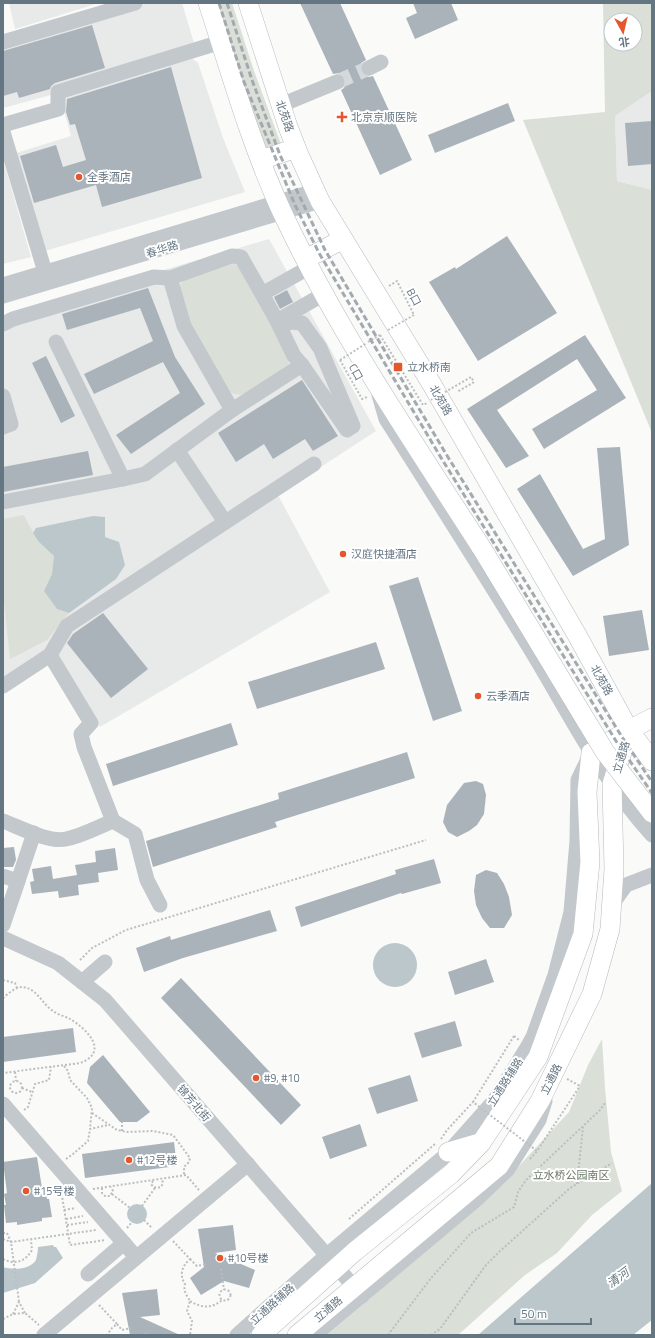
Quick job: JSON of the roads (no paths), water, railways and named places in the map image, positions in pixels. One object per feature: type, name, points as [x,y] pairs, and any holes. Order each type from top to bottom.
[{"type":"main road","points":[[208,3],[261,160],[280,208],[324,294],[376,383],[481,547],[605,752],[652,813]]},
{"type":"main road","name":"北苑路","points":[[248,3],[296,148],[318,196],[431,383],[577,635],[629,730],[652,761]]},
{"type":"main road","points":[[261,160],[296,148]]},
{"type":"main road","points":[[308,263],[343,239]]},
{"type":"main road","points":[[591,753],[652,718]]},
{"type":"main road","name":"立通路","points":[[297,1335],[358,1292],[499,1166],[540,1101],[559,1078],[592,994],[610,929],[614,869],[612,784],[629,730]]},
{"type":"main road","name":"立通路","points":[[261,1335],[331,1261],[451,1174],[481,1143],[538,1057],[583,934],[590,862],[587,792],[591,753]]},
{"type":"main road","points":[[448,1152],[481,1143]]},
{"type":"street","points":[[3,42],[135,3]]},
{"type":"street","points":[[3,125],[58,109],[58,92],[221,42]]},
{"type":"street","points":[[282,105],[337,82]]},
{"type":"street","points":[[3,132],[45,272]]},
{"type":"street","name":"春华路","points":[[3,296],[318,196]]},
{"type":"street","name":"春华路","points":[[3,285],[45,272],[280,208]]},
{"type":"street","points":[[3,324],[13,319],[154,277],[170,278],[232,256],[241,257],[279,324],[294,356],[302,365],[347,430],[353,426],[320,348],[302,323],[289,322],[279,324]]},
{"type":"street","points":[[262,294],[308,263]]},
{"type":"street","points":[[170,278],[184,326],[232,410]]},
{"type":"street","points":[[279,324],[324,294]]},
{"type":"street","points":[[56,342],[123,479]]},
{"type":"street","points":[[3,502],[145,474],[232,410],[302,365]]},
{"type":"street","points":[[376,383],[386,420],[531,650],[591,753],[632,814],[652,835]]},
{"type":"street","points":[[3,396],[11,424],[3,427]]},
{"type":"street","points":[[177,450],[225,522]]},
{"type":"street","points":[[3,686],[50,656],[68,626],[314,464]]},
{"type":"street","points":[[50,656],[91,723],[80,734],[84,747],[113,821],[135,834],[148,880],[160,905]]},
{"type":"street","name":"立通路辅路","points":[[237,1335],[331,1261],[448,1152],[494,1101],[533,1037],[555,975],[571,912],[577,841],[578,780],[591,753]]},
{"type":"street","points":[[3,821],[52,839],[65,840],[113,821]]},
{"type":"street","points":[[3,924],[34,833]]},
{"type":"street","points":[[611,906],[626,885],[652,875]]},
{"type":"street","points":[[3,876],[18,881]]},
{"type":"street","name":"锦芳北街","points":[[3,938],[58,963],[105,1000],[358,1292]]},
{"type":"street","points":[[82,982],[106,962]]},
{"type":"street","points":[[3,1104],[136,1257]]},
{"type":"street","points":[[46,1334],[248,1164]]},
{"type":"street","points":[[88,1274],[111,1228]]},
{"type":"street","points":[[315,1335],[358,1292]]},
{"type":"water","points":[[93,516],[105,517],[105,537],[119,542],[125,565],[116,579],[69,613],[57,609],[44,591],[52,574],[54,556],[39,542],[33,533],[36,528]]},
{"type":"water","points":[[391,943],[399,943],[411,949],[417,961],[417,969],[411,981],[399,987],[391,987],[379,981],[373,969],[373,961],[379,949]]},
{"type":"water","name":"清河","points":[[652,1183],[652,1320],[633,1335],[478,1335]]},
{"type":"water","points":[[137,1204],[144,1207],[147,1214],[144,1221],[137,1224],[130,1221],[127,1214],[130,1207]]},
{"type":"water","points":[[53,1245],[63,1258],[35,1283],[3,1293],[3,1267],[16,1269],[30,1266],[36,1260],[38,1247]]},
{"type":"tunnel","points":[[337,82],[369,68]]},
{"type":"railway","points":[[219,3],[244,82],[295,205],[319,253],[440,456],[616,741],[652,793]]},
{"type":"railway","points":[[227,3],[252,80],[280,155],[325,250],[446,454],[622,737],[652,782]]},
{"type":"place","name":"北京京顺医院","points":[[342,117]]},
{"type":"place","name":"全季酒店","points":[[79,177]]},
{"type":"place","name":"立水桥南","points":[[398,367]]},
{"type":"place","name":"汉庭快捷酒店","points":[[343,554]]},
{"type":"place","name":"云季酒店","points":[[478,696]]},
{"type":"place","name":"#9, #10","points":[[256,1078]]},
{"type":"place","name":"#12号楼","points":[[129,1160]]},
{"type":"place","name":"#15号楼","points":[[26,1191]]},
{"type":"place","name":"#10号楼","points":[[220,1258]]},
{"type":"park label","name":"立水桥公园南区","points":[[571,1175]]}]
